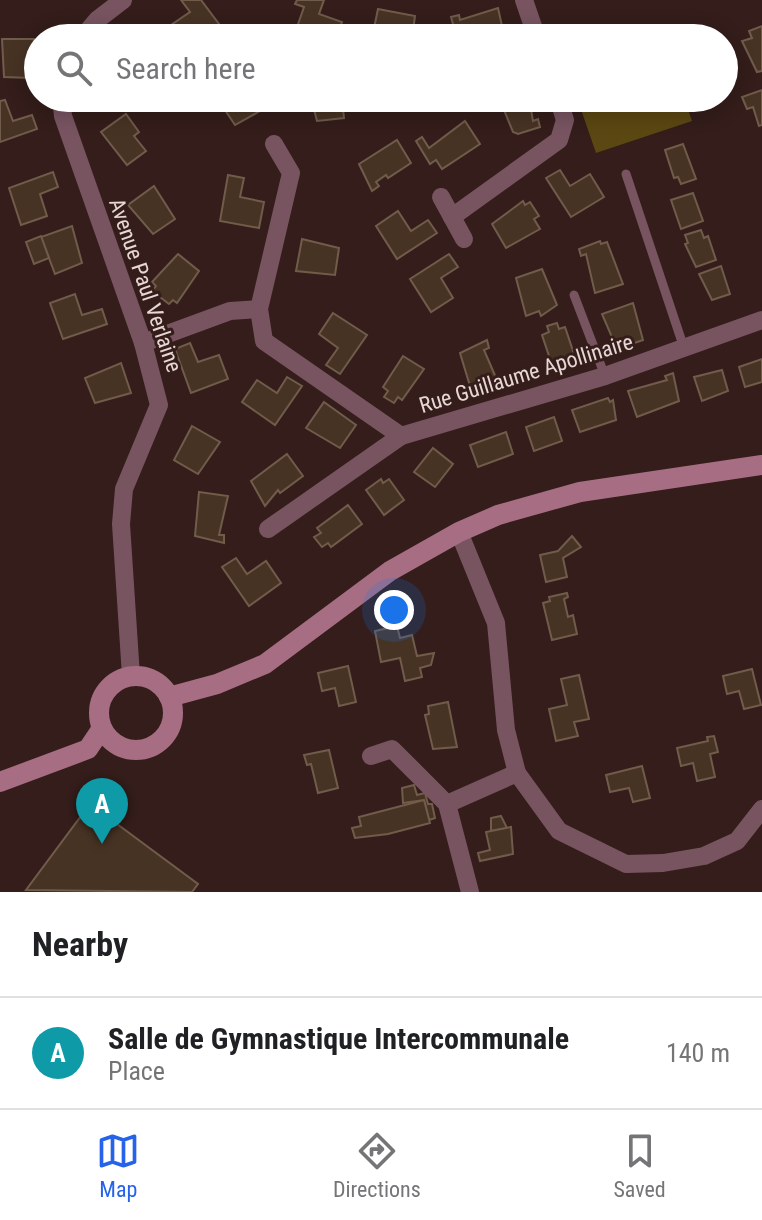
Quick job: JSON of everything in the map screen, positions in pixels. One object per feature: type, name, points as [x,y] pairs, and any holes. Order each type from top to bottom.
[{"type":"street","points":[[97,24],[123,0]]},
{"type":"street","points":[[524,0],[532,24]]},
{"type":"street","name":"Avenue Paul Verlaine","points":[[63,112],[143,343],[159,405],[124,489],[121,524],[131,676]]},
{"type":"street","points":[[452,217],[559,140],[565,120],[562,112]]},
{"type":"street","points":[[143,343],[230,311],[259,309],[291,173],[274,144]]},
{"type":"street","points":[[441,197],[464,239]]},
{"type":"street","name":"Rue Guillaume Apollinaire","points":[[259,309],[264,341],[401,436],[605,376],[762,320]]},
{"type":"street","points":[[268,529],[401,436]]},
{"type":"street","points":[[169,697],[217,684],[265,664],[390,571],[459,532],[498,515],[580,492],[762,465]]},
{"type":"street","points":[[459,532],[496,623],[506,730],[517,773],[559,831],[626,864],[704,856],[737,841],[762,809]]},
{"type":"street","points":[[131,676],[154,680],[169,697],[173,707],[170,728],[156,744],[143,749],[125,748],[116,744],[102,728],[99,716],[103,695],[120,679],[131,676]]},
{"type":"street","points":[[0,782],[88,749],[102,728]]},
{"type":"street","points":[[371,756],[392,749],[447,804],[470,892]]},
{"type":"street","points":[[447,804],[517,773]]},
{"type":"lane","points":[[626,174],[684,348]]},
{"type":"lane","points":[[574,295],[605,376]]},
{"type":"shaded area","points":[[582,112],[689,112],[692,121],[596,153]]},
{"type":"building","points":[[181,0],[201,0],[219,24],[172,24],[190,12]]},
{"type":"building","points":[[297,0],[324,0],[319,14],[341,24],[298,24],[304,7],[295,4]]},
{"type":"building","points":[[498,8],[502,24],[453,24],[451,17],[459,15],[460,20]]},
{"type":"building","points":[[378,9],[415,16],[414,24],[375,24]]},
{"type":"building","points":[[762,26],[762,71],[757,72],[742,41],[752,38],[749,31]]},
{"type":"building","points":[[2,39],[24,39],[24,78],[4,77]]},
{"type":"building","points":[[762,90],[762,125],[759,126],[753,107],[747,109],[742,97]]},
{"type":"building","points":[[5,100],[13,121],[32,115],[37,129],[0,142],[0,101]]},
{"type":"building","points":[[226,112],[258,112],[235,125]]},
{"type":"building","points":[[315,112],[343,112],[344,118],[317,121]]},
{"type":"building","points":[[505,112],[531,112],[533,121],[538,119],[540,127],[518,134],[513,132]]},
{"type":"building","points":[[126,114],[139,132],[134,136],[146,151],[127,165],[101,132]]},
{"type":"building","points":[[465,121],[480,144],[442,169],[436,160],[430,164],[416,141],[422,137],[429,148]]},
{"type":"building","points":[[397,140],[411,163],[376,182],[379,186],[372,191],[359,164]]},
{"type":"building","points":[[683,144],[696,179],[681,184],[678,177],[674,178],[665,150]]},
{"type":"building","points":[[560,170],[570,186],[590,174],[604,197],[571,217],[546,178]]},
{"type":"building","points":[[53,172],[58,187],[40,194],[47,216],[21,225],[9,188]]},
{"type":"building","points":[[228,175],[244,178],[240,197],[264,202],[259,228],[220,221]]},
{"type":"building","points":[[154,186],[175,219],[153,234],[128,205]]},
{"type":"building","points":[[693,193],[703,221],[681,229],[671,200]]},
{"type":"building","points":[[523,201],[525,205],[530,202],[539,216],[534,219],[540,229],[506,248],[492,224]]},
{"type":"building","points":[[398,211],[411,231],[428,220],[437,233],[397,259],[376,226]]},
{"type":"building","points":[[72,226],[82,263],[55,274],[41,237]]},
{"type":"building","points":[[701,230],[704,238],[708,236],[716,260],[696,267],[685,244],[688,243],[685,235]]},
{"type":"building","points":[[41,236],[49,258],[34,264],[26,242]]},
{"type":"building","points":[[302,239],[339,248],[335,275],[296,271]]},
{"type":"building","points":[[600,241],[601,244],[607,242],[623,284],[595,293],[586,254],[581,256],[579,249]]},
{"type":"building","points":[[178,254],[199,271],[177,303],[173,300],[169,304],[152,291],[156,286],[152,282]]},
{"type":"building","points":[[449,254],[458,267],[441,278],[453,298],[431,312],[410,279]]},
{"type":"building","points":[[721,266],[730,294],[712,300],[699,274]]},
{"type":"building","points":[[542,269],[557,305],[541,316],[539,311],[526,316],[516,278]]},
{"type":"building","points":[[75,294],[82,315],[102,309],[107,324],[63,339],[50,303]]},
{"type":"building","points":[[633,303],[643,340],[617,349],[602,314]]},
{"type":"building","points":[[333,313],[367,335],[340,374],[326,365],[338,348],[319,334]]},
{"type":"building","points":[[557,323],[559,329],[565,327],[577,363],[554,371],[542,335],[549,332],[547,326]]},
{"type":"building","points":[[487,340],[489,348],[484,350],[500,387],[473,396],[460,353]]},
{"type":"building","points":[[190,343],[198,362],[219,355],[228,379],[191,393],[175,349]]},
{"type":"building","points":[[403,356],[424,369],[402,400],[398,397],[394,403],[384,397],[388,391],[383,387]]},
{"type":"building","points":[[762,359],[762,382],[745,387],[739,367]]},
{"type":"building","points":[[121,363],[131,393],[95,403],[85,378]]},
{"type":"building","points":[[722,370],[728,391],[702,401],[694,377]]},
{"type":"building","points":[[673,373],[679,401],[637,417],[628,391],[667,380],[665,376]]},
{"type":"building","points":[[287,377],[302,386],[275,425],[242,402],[257,380],[277,393]]},
{"type":"building","points":[[608,398],[610,402],[613,400],[616,420],[580,432],[572,410]]},
{"type":"building","points":[[324,402],[356,425],[340,448],[306,428]]},
{"type":"building","points":[[554,417],[562,441],[534,451],[526,427]]},
{"type":"building","points":[[192,426],[220,442],[198,474],[174,460]]},
{"type":"building","points":[[506,432],[513,454],[478,467],[470,445]]},
{"type":"building","points":[[433,448],[453,464],[435,487],[414,472]]},
{"type":"building","points":[[287,454],[303,476],[280,493],[278,490],[265,506],[251,481]]},
{"type":"building","points":[[381,479],[383,483],[389,479],[404,500],[384,515],[366,490]]},
{"type":"building","points":[[199,492],[228,496],[219,535],[224,535],[224,543],[195,536]]},
{"type":"building","points":[[348,505],[362,524],[331,547],[328,543],[322,547],[314,537],[321,533],[317,528]]},
{"type":"building","points":[[572,536],[581,547],[563,558],[567,577],[546,582],[540,555],[558,551]]},
{"type":"building","points":[[236,558],[247,574],[266,561],[281,583],[249,606],[222,567]]},
{"type":"building","points":[[567,593],[568,597],[564,599],[568,617],[573,615],[577,634],[552,640],[543,603],[550,601],[549,597]]},
{"type":"building","points":[[397,626],[400,638],[412,635],[417,656],[434,653],[431,665],[420,668],[422,677],[405,681],[400,658],[381,662],[375,631]]},
{"type":"building","points":[[348,666],[356,702],[339,706],[335,688],[322,691],[318,673]]},
{"type":"building","points":[[752,669],[761,705],[744,709],[739,691],[727,694],[723,676]]},
{"type":"building","points":[[579,675],[589,719],[574,722],[578,736],[556,741],[549,709],[567,705],[561,679]]},
{"type":"building","points":[[448,702],[457,747],[433,749],[425,715],[429,714],[428,706]]},
{"type":"building","points":[[714,736],[718,752],[710,754],[715,777],[697,781],[693,763],[681,766],[677,748],[708,741],[707,737]]},
{"type":"building","points":[[329,750],[338,788],[318,793],[311,764],[307,765],[304,755]]},
{"type":"building","points":[[642,766],[650,798],[633,802],[629,788],[610,792],[606,775]]},
{"type":"building","points":[[414,785],[417,795],[425,793],[428,804],[432,804],[435,818],[429,820],[424,800],[403,803],[402,788]]},
{"type":"building","points":[[424,800],[430,823],[388,834],[355,838],[352,828],[361,826],[359,817]]},
{"type":"building","points":[[90,804],[198,884],[192,892],[26,890]]},
{"type":"building","points":[[501,816],[507,828],[491,831],[491,818]]},
{"type":"building","points":[[511,827],[513,854],[480,861],[478,853],[490,850],[486,832]]},
{"type":"place","name":"Salle de Gymnastique Intercommunale","points":[[102,844]]}]
